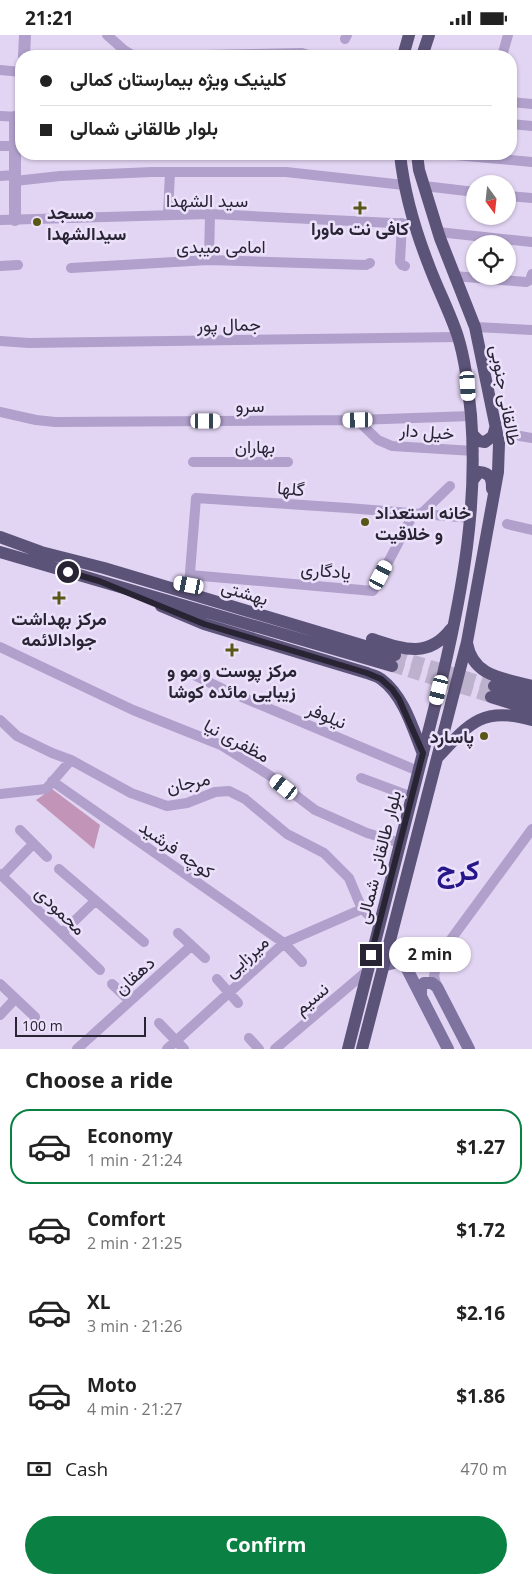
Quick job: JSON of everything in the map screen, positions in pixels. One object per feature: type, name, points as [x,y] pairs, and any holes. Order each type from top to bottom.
[{"type":"main road","points":[[405,50],[409,35]]},
{"type":"main road","points":[[424,50],[429,35]]},
{"type":"main road","name":"طالقانی جنوبی","points":[[401,160],[407,223],[458,337],[468,386],[474,451],[471,518],[454,625],[443,674]]},
{"type":"main road","name":"طالقانی جنوبی","points":[[418,160],[438,232],[475,327],[496,425],[500,456],[467,642],[458,678]]},
{"type":"main road","points":[[472,433],[479,441],[485,442],[493,435],[496,425]]},
{"type":"main road","points":[[473,481],[480,472],[489,475],[492,483],[492,509]]},
{"type":"main road","name":"بهشتى","points":[[0,537],[41,552],[104,568],[393,661],[0,552]]},
{"type":"main road","points":[[104,568],[189,580],[399,647],[414,649],[433,645],[442,640],[454,625]]},
{"type":"main road","points":[[99,581],[204,624],[367,673],[381,679],[399,699],[423,753]]},
{"type":"main road","points":[[467,642],[473,661],[480,668],[488,673],[532,686]]},
{"type":"main road","name":"بلوار طالقانی شمالی","points":[[348,1049],[443,674]]},
{"type":"main road","name":"بلوار طالقانی شمالی","points":[[362,1049],[458,678]]},
{"type":"main road","points":[[532,698],[492,691],[532,710]]},
{"type":"main road","points":[[438,758],[464,729],[489,716],[507,715],[532,721]]},
{"type":"main road","points":[[382,966],[398,962],[406,967],[448,1049]]},
{"type":"main road","points":[[421,993],[424,983],[432,983],[437,987],[469,1049]]},
{"type":"street","points":[[24,50],[25,35]]},
{"type":"street","points":[[107,35],[124,50]]},
{"type":"street","points":[[504,50],[508,35]]},
{"type":"street","points":[[0,70],[15,71]]},
{"type":"street","points":[[517,103],[532,104]]},
{"type":"street","points":[[0,116],[15,117]]},
{"type":"street","points":[[517,125],[532,126]]},
{"type":"street","points":[[0,146],[15,145],[15,220]]},
{"type":"street","points":[[517,160],[532,161]]},
{"type":"street","points":[[168,215],[170,172]]},
{"type":"street","points":[[0,175],[15,178],[170,172],[286,172],[404,185]]},
{"type":"street","points":[[424,186],[466,191]]},
{"type":"street","points":[[516,197],[532,198]]},
{"type":"street","points":[[209,260],[210,214]]},
{"type":"street","name":"سید الشهدا","points":[[0,220],[210,214],[407,223]]},
{"type":"street","points":[[403,266],[400,262],[407,223]]},
{"type":"street","points":[[438,232],[532,242]]},
{"type":"street","name":"امامی میبدی","points":[[71,267],[209,260],[366,265],[370,263]]},
{"type":"street","points":[[0,266],[18,265]]},
{"type":"street","points":[[454,276],[526,282],[530,280],[532,274]]},
{"type":"street","points":[[475,327],[532,330]]},
{"type":"street","name":"جمال پور","points":[[0,341],[29,343],[458,337]]},
{"type":"street","name":"سرو","points":[[0,412],[55,422],[358,420],[471,416]]},
{"type":"street","name":"خیل دار","points":[[358,420],[378,440],[392,446],[474,451]]},
{"type":"street","points":[[520,436],[532,438]]},
{"type":"street","name":"بهاران","points":[[193,462],[288,462]]},
{"type":"street","points":[[418,514],[450,486]]},
{"type":"street","name":"گلها","points":[[189,580],[196,498],[471,518]]},
{"type":"street","name":"یادگاری","points":[[189,580],[373,591],[418,514]]},
{"type":"street","points":[[507,524],[532,530]]},
{"type":"street","name":"مظفری نیا","points":[[0,647],[134,710],[221,745],[269,775],[314,810],[367,833],[400,843]]},
{"type":"street","name":"نیلوفر","points":[[196,676],[418,771]]},
{"type":"street","name":"مرجان","points":[[0,720],[17,736],[71,760],[131,793],[167,806],[187,803],[215,792],[229,791],[245,799],[287,834],[324,853],[349,878],[362,909],[379,924]]},
{"type":"street","points":[[0,794],[46,789],[71,760]]},
{"type":"street","points":[[361,778],[412,797]]},
{"type":"street","name":"كوچه فرشيد","points":[[52,781],[284,943],[302,961]]},
{"type":"street","points":[[437,987],[434,976],[438,957],[532,829]]},
{"type":"street","points":[[20,830],[47,857]]},
{"type":"street","points":[[1,875],[33,844]]},
{"type":"street","points":[[59,869],[144,942]]},
{"type":"street","name":"محمودی","points":[[1,875],[100,970]]},
{"type":"street","points":[[62,933],[96,901]]},
{"type":"street","name":"میرزایی","points":[[167,1049],[284,943],[362,909]]},
{"type":"street","points":[[178,933],[205,958]]},
{"type":"street","name":"دهقان","points":[[77,1049],[191,946]]},
{"type":"street","name":"نسیم","points":[[275,1049],[367,971]]},
{"type":"street","points":[[217,979],[238,1003]]},
{"type":"street","points":[[0,984],[35,1017]]},
{"type":"street","points":[[112,984],[130,1001]]},
{"type":"street","points":[[0,1015],[14,999]]},
{"type":"street","points":[[159,1023],[184,1049]]},
{"type":"street","points":[[249,1038],[259,1049]]},
{"type":"shaded area","points":[[52,789],[100,825],[94,849],[36,800]]},
{"type":"tunnel","points":[[395,655],[494,686]]},
{"type":"tunnel","points":[[392,666],[491,697]]},
{"type":"place","name":"کافی نت ماورا","points":[[360,208]]},
{"type":"place","name":"مسجد سیدالشهدا","points":[[37,222]]},
{"type":"place","name":"خانه استعداد و خلاقیت","points":[[365,522]]},
{"type":"place","name":"مرکز بهداشت جوادالائمه","points":[[59,598]]},
{"type":"place","name":"مرکز پوست و مو و زیبایی مائده کوشا","points":[[232,650]]},
{"type":"place","name":"پاسارد","points":[[484,736]]},
{"type":"district","name":"کرج","points":[[458,869]]},
{"type":"route","points":[[68,572],[99,581],[204,624],[367,673],[381,679],[392,689],[399,699],[423,753],[371,955]]}]
